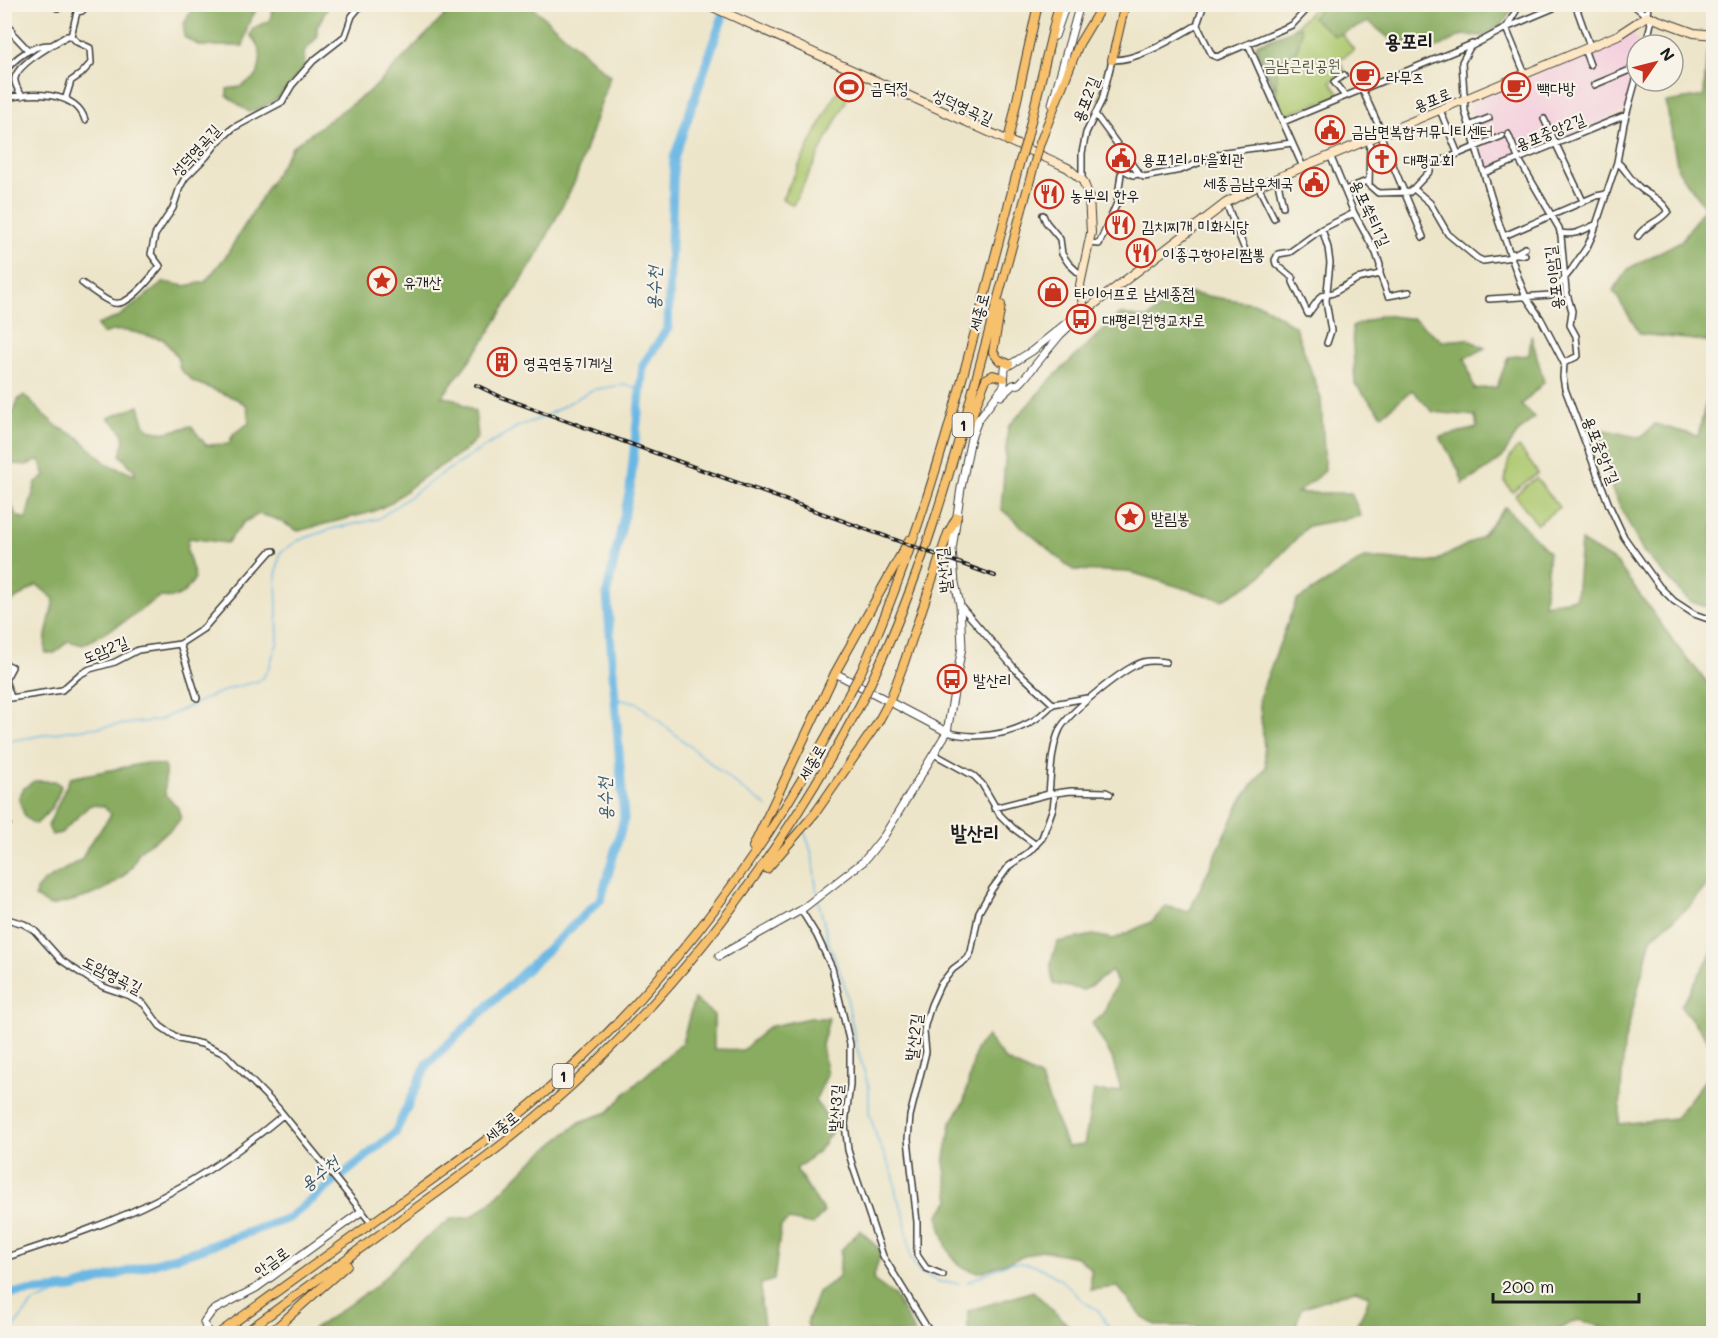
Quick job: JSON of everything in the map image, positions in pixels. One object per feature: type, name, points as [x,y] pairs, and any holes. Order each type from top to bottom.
[{"type":"highway","points":[[1008,141],[1038,4]]},
{"type":"highway","name":"세종로","points":[[218,1334],[481,1145],[564,1075],[657,980],[725,897],[767,828],[793,795],[828,736],[861,672],[885,619],[919,522],[939,458],[1027,138],[1059,4]]},
{"type":"highway","name":"세종로","points":[[243,1334],[497,1149],[576,1081],[697,955],[787,840],[897,628],[925,552],[951,464],[1040,143],[1079,44],[1103,4]]},
{"type":"highway","points":[[1112,60],[1125,4]]},
{"type":"highway","points":[[1011,364],[995,357],[993,346],[1012,247]]},
{"type":"highway","points":[[951,464],[987,379],[993,375],[1005,379]]},
{"type":"highway","points":[[787,840],[816,812],[877,724],[890,700],[944,543],[957,517]]},
{"type":"highway","points":[[767,828],[783,787],[835,673],[919,522]]},
{"type":"highway","points":[[268,1334],[390,1227]]},
{"type":"main road","name":"성덕영곡길","points":[[706,4],[1068,168],[1082,180]]},
{"type":"main road","name":"용포로","points":[[1082,313],[1226,202],[1330,155],[1587,48],[1627,30],[1647,16]]},
{"type":"main road","points":[[1647,16],[1694,33],[1713,35]]},
{"type":"main road","name":"용포2길","points":[[1082,180],[1089,196],[1091,216],[1089,243],[1080,285],[1082,313]]},
{"type":"street","points":[[51,4],[57,8],[69,5],[77,12]]},
{"type":"street","points":[[77,12],[82,11],[89,4]]},
{"type":"street","name":"성덕영곡길","points":[[82,284],[113,303],[122,303],[132,297],[160,266],[151,254],[152,243],[173,208],[182,182],[216,143],[233,128],[282,102],[292,85],[313,61],[345,36],[352,16],[362,4]]},
{"type":"street","points":[[1035,103],[1066,4]]},
{"type":"street","points":[[1045,130],[1080,4]]},
{"type":"street","points":[[1204,4],[1197,25],[1212,55],[1217,57],[1292,25],[1312,4]]},
{"type":"street","points":[[1506,28],[1520,4]]},
{"type":"street","points":[[1283,122],[1563,4]]},
{"type":"street","points":[[1575,4],[1590,65]]},
{"type":"street","points":[[1632,4],[1647,16],[1651,23],[1649,33]]},
{"type":"street","points":[[1647,16],[1648,4]]},
{"type":"street","points":[[71,36],[77,12]]},
{"type":"street","name":"용포2길","points":[[1082,180],[1086,133],[1102,100],[1112,60],[1122,60],[1156,47],[1197,25]]},
{"type":"street","points":[[11,28],[12,33],[28,50],[32,50]]},
{"type":"street","points":[[1506,28],[1526,74]]},
{"type":"street","points":[[22,96],[14,82],[15,76],[29,61],[67,36],[71,36]]},
{"type":"street","points":[[68,101],[66,97],[71,81],[90,66],[91,59],[90,48],[77,42],[71,36]]},
{"type":"street","name":"용포로","points":[[1465,100],[1462,62],[1470,47],[1476,42]]},
{"type":"street","points":[[1248,44],[1303,167]]},
{"type":"street","points":[[4,73],[10,62],[44,45],[52,45]]},
{"type":"street","points":[[1594,86],[1625,72]]},
{"type":"street","points":[[1344,75],[1334,82],[1345,96]]},
{"type":"street","points":[[1362,89],[1423,237]]},
{"type":"street","points":[[1490,299],[1551,295],[1565,279],[1587,247],[1597,224],[1612,171],[1617,162],[1632,93]]},
{"type":"street","points":[[4,99],[37,95],[68,101],[81,109],[85,120]]},
{"type":"street","name":"용포중앙1길","points":[[1465,100],[1469,126],[1504,237],[1526,297],[1542,319],[1564,363],[1565,389],[1617,524],[1659,586],[1674,601],[1694,614],[1713,621]]},
{"type":"street","points":[[1440,110],[1458,154]]},
{"type":"street","points":[[1095,114],[1139,174],[1144,177],[1171,172],[1225,152],[1292,143]]},
{"type":"street","name":"용포중앙2길","points":[[1484,173],[1517,157],[1626,115]]},
{"type":"street","points":[[1469,126],[1489,118]]},
{"type":"street","points":[[1544,119],[1583,201]]},
{"type":"street","name":"용포이암길","points":[[1476,147],[1505,135],[1560,233],[1565,279],[1572,311],[1570,325],[1578,349],[1578,356],[1564,363]]},
{"type":"street","points":[[1370,138],[1369,185],[1378,193],[1405,192],[1414,189],[1430,171],[1431,165],[1476,147]]},
{"type":"street","name":"용포쑥티1길","points":[[1330,155],[1354,213],[1376,253],[1388,297],[1409,292]]},
{"type":"street","points":[[1617,162],[1623,166],[1638,187],[1661,201],[1668,211],[1647,225],[1638,237]]},
{"type":"street","points":[[1089,243],[1099,244],[1117,203],[1120,171],[1133,175],[1139,174]]},
{"type":"street","points":[[1277,178],[1283,206]]},
{"type":"street","points":[[1345,190],[1369,180]]},
{"type":"street","points":[[1258,186],[1274,218]]},
{"type":"street","points":[[1414,189],[1430,203],[1448,234],[1482,261],[1525,252]]},
{"type":"street","points":[[1504,237],[1583,201],[1607,194]]},
{"type":"street","points":[[1226,202],[1245,250]]},
{"type":"street","points":[[1354,213],[1322,229],[1290,252],[1278,254],[1276,264],[1293,278],[1308,314],[1321,296],[1357,279],[1380,274]]},
{"type":"street","points":[[1043,215],[1060,239],[1065,259],[1082,276]]},
{"type":"street","points":[[1560,233],[1577,234],[1597,224]]},
{"type":"street","points":[[1322,229],[1330,263],[1327,293],[1331,331],[1327,343]]},
{"type":"street","points":[[985,408],[1000,392],[1005,379],[1004,373],[1011,364],[1082,313]]},
{"type":"street","points":[[985,408],[1013,385],[1019,384],[1082,313]]},
{"type":"street","points":[[1011,364],[1022,366],[1024,377]]},
{"type":"street","points":[[1005,379],[1013,385]]},
{"type":"street","name":"발산1길","points":[[719,956],[801,910],[852,872],[875,848],[948,732],[962,647],[960,605],[952,550],[971,438],[985,408]]},
{"type":"street","name":"도암2길","points":[[4,663],[12,667],[5,680],[8,698],[56,692],[67,687],[84,671],[114,662],[138,650],[180,644],[202,629],[270,552],[274,552]]},
{"type":"street","points":[[835,673],[948,732],[956,734],[982,736],[1031,722],[1053,704],[1015,669],[960,605]]},
{"type":"street","points":[[180,644],[197,698]]},
{"type":"street","name":"발산2길","points":[[1053,704],[1085,699],[1124,674],[1129,668],[1143,662],[1166,662]]},
{"type":"street","name":"발산2길","points":[[943,1275],[926,1268],[917,1254],[917,1222],[908,1138],[910,1116],[926,1052],[925,1025],[940,985],[953,969],[968,958],[971,952],[980,912],[992,888],[1009,866],[1042,838],[1053,808],[1053,757],[1060,729],[1074,711],[1091,696]]},
{"type":"street","points":[[934,754],[974,776],[982,784],[994,808],[1012,828],[1036,845]]},
{"type":"street","points":[[994,808],[1052,793],[1071,791],[1110,794]]},
{"type":"street","points":[[4,816],[8,824],[4,828]]},
{"type":"street","name":"발산3길","points":[[801,910],[817,936],[832,968],[850,1044],[850,1085],[845,1124],[848,1150],[853,1167],[883,1256],[931,1334]]},
{"type":"street","name":"도암영곡길","points":[[4,918],[24,924],[34,930],[61,960],[88,978],[144,1004],[160,1026],[179,1039],[202,1044],[225,1054],[283,1115],[372,1224]]},
{"type":"street","points":[[4,1258],[59,1241],[157,1200],[243,1148],[283,1115]]},
{"type":"street","name":"안금로","points":[[208,1334],[204,1322],[212,1311],[256,1288],[362,1210]]},
{"type":"street","points":[[278,1334],[281,1323]]},
{"type":"shaded area","points":[[1625,36],[1625,93],[1631,93],[1626,111],[1486,170],[1469,102]]},
{"type":"green space","points":[[194,4],[259,5],[248,24],[243,46],[200,46],[184,37],[184,24]]},
{"type":"green space","name":"금남근린공원","points":[[1319,4],[1354,50],[1339,60],[1345,71],[1331,82],[1340,95],[1285,115],[1255,47],[1257,43],[1289,32]]},
{"type":"green space","points":[[275,5],[329,5],[317,27],[317,37],[304,52],[305,66],[275,100],[249,112],[227,96],[227,89],[240,87],[257,76],[260,54],[250,35],[253,28],[269,21]]},
{"type":"green space","points":[[455,5],[530,5],[610,76],[575,181],[537,256],[483,342],[442,397],[455,399],[475,412],[478,437],[464,451],[421,479],[389,504],[372,512],[298,531],[276,519],[259,514],[244,522],[227,543],[189,538],[187,550],[195,578],[181,595],[159,597],[122,623],[83,645],[68,641],[55,653],[45,653],[46,635],[54,599],[37,585],[5,606],[5,498],[11,503],[16,516],[26,519],[36,482],[45,476],[40,460],[26,465],[5,463],[5,424],[18,400],[24,395],[58,427],[78,437],[107,464],[135,475],[135,471],[120,455],[123,434],[118,426],[108,418],[139,406],[145,425],[149,429],[167,432],[191,426],[206,445],[229,444],[233,434],[249,423],[247,406],[237,399],[194,382],[180,369],[177,356],[163,339],[126,331],[103,334],[97,325],[118,317],[164,282],[185,286],[205,282],[226,256],[292,147],[375,87]]},
{"type":"green space","points":[[1324,5],[1515,5],[1502,25],[1483,36],[1462,35],[1431,51],[1394,42],[1369,22],[1335,36],[1312,18]]},
{"type":"green space","points":[[1300,26],[1301,34],[1297,51],[1283,59],[1277,66],[1277,92],[1257,48],[1258,45]]},
{"type":"green space","points":[[1713,49],[1713,342],[1640,334],[1613,290],[1629,268],[1681,241],[1705,207],[1678,170],[1666,102],[1704,96],[1707,50]]},
{"type":"green space","points":[[837,91],[848,97],[793,205],[782,199]]},
{"type":"green space","points":[[1180,292],[1260,304],[1295,326],[1321,399],[1325,471],[1297,493],[1351,493],[1361,516],[1308,526],[1257,580],[1222,600],[1130,572],[1073,570],[1001,509],[1008,427],[1053,377],[1120,314],[1146,319]]},
{"type":"green space","points":[[1382,315],[1414,319],[1442,341],[1467,339],[1485,348],[1465,358],[1474,389],[1497,387],[1508,357],[1529,355],[1531,335],[1544,382],[1521,405],[1534,417],[1516,435],[1502,458],[1463,484],[1459,471],[1440,437],[1477,428],[1475,416],[1433,412],[1412,390],[1382,415],[1355,384],[1352,327]]},
{"type":"green space","points":[[1713,380],[1713,609],[1689,601],[1642,550],[1612,490],[1597,428],[1641,438],[1655,424],[1698,436]]},
{"type":"green space","points":[[1519,447],[1538,473],[1512,492],[1505,482],[1506,472],[1510,458]]},
{"type":"green space","points":[[1536,478],[1559,507],[1537,524],[1515,495]]},
{"type":"green space","points":[[1505,507],[1549,552],[1544,604],[1576,598],[1581,541],[1617,563],[1679,649],[1713,689],[1713,878],[1689,907],[1651,938],[1624,1044],[1619,1124],[1675,1118],[1713,1070],[1713,1333],[1623,1333],[1578,1320],[1549,1333],[1353,1333],[1369,1295],[1355,1290],[1301,1308],[1294,1333],[1214,1333],[1194,1326],[1157,1326],[1143,1318],[1118,1287],[1091,1290],[1091,1269],[1077,1257],[1041,1250],[981,1272],[962,1266],[950,1253],[938,1216],[950,1200],[944,1163],[951,1123],[964,1101],[976,1049],[987,1036],[1005,1060],[1040,1077],[1067,1147],[1084,1145],[1094,1090],[1108,1093],[1121,1090],[1112,1058],[1092,1023],[1104,1014],[1117,983],[1112,971],[1084,990],[1054,984],[1051,968],[1056,947],[1058,942],[1093,935],[1114,939],[1153,921],[1166,906],[1189,912],[1241,801],[1266,767],[1259,698],[1296,601],[1364,558],[1434,562],[1481,537]]},
{"type":"green space","points":[[146,763],[165,766],[165,794],[178,808],[181,817],[178,822],[169,831],[142,849],[130,869],[104,890],[50,906],[35,897],[36,890],[43,882],[82,859],[87,848],[111,815],[104,806],[90,805],[61,833],[52,835],[48,826],[70,778]]},
{"type":"green space","points":[[34,781],[55,781],[61,786],[51,807],[36,824],[26,817],[19,797],[24,788]]},
{"type":"green space","points":[[1713,951],[1713,1047],[1681,1006]]},
{"type":"green space","points":[[694,999],[714,1015],[714,1049],[743,1050],[768,1027],[809,1018],[829,1018],[822,1045],[827,1075],[815,1101],[835,1127],[818,1152],[796,1169],[824,1212],[813,1225],[789,1220],[781,1226],[774,1280],[761,1284],[765,1333],[311,1333],[312,1330],[376,1286],[412,1249],[451,1219],[471,1217],[491,1202],[532,1161],[580,1122],[608,1112],[682,1043]]},
{"type":"green space","points":[[860,1230],[881,1251],[873,1280],[895,1296],[915,1333],[810,1333],[807,1323],[818,1292],[839,1277],[841,1250]]},
{"type":"green space","points":[[1033,1291],[1076,1333],[968,1333],[968,1311]]},
{"type":"waterway","name":"용수천","points":[[4,1294],[73,1288],[198,1250],[289,1218],[395,1133],[427,1064],[601,899],[624,819],[607,593],[630,489],[643,365],[668,328],[674,158],[727,4]]},
{"type":"waterway","points":[[4,742],[67,731],[160,720],[231,688],[258,681],[269,667],[278,641],[276,576],[280,553],[297,541],[331,529],[378,519],[440,475],[519,426],[544,417],[592,390],[622,385],[642,388]]},
{"type":"waterway","points":[[614,699],[636,702],[742,789],[767,806]]},
{"type":"waterway","points":[[803,831],[812,854],[817,893]]},
{"type":"waterway","points":[[818,900],[829,943],[844,983],[857,1048],[869,1088],[869,1112],[877,1138],[894,1177],[896,1194],[904,1214],[911,1259],[919,1272],[940,1282],[959,1283]]},
{"type":"waterway","points":[[967,1282],[1011,1262],[1035,1265],[1060,1279],[1084,1302],[1098,1310],[1115,1334]]},
{"type":"waterway","points":[[8,1334],[33,1303],[73,1288]]},
{"type":"railway","points":[[476,385],[501,397],[995,576]]},
{"type":"place","name":"라무즈","points":[[1365,76]]},
{"type":"place","name":"금덕정","points":[[849,87]]},
{"type":"place","name":"빽다방","points":[[1516,87]]},
{"type":"place","name":"금남면복합커뮤니티센터","points":[[1330,130]]},
{"type":"place","name":"용포1리 마을회관","points":[[1121,158]]},
{"type":"place","name":"대평교회","points":[[1382,159]]},
{"type":"place","name":"세종금남우체국","points":[[1314,182]]},
{"type":"place","name":"농부의 한우","points":[[1049,194]]},
{"type":"place","name":"김치찌개 미화식당","points":[[1120,225]]},
{"type":"place","name":"이종구항아리짬뽕","points":[[1141,253]]},
{"type":"place","name":"유개산","points":[[382,281]]},
{"type":"place","name":"타이어프로 남세종점","points":[[1053,292]]},
{"type":"place","name":"대평리원형교차로","points":[[1081,319]]},
{"type":"place","name":"영곡연동기계실","points":[[502,362]]},
{"type":"place","name":"발림봉","points":[[1130,517]]},
{"type":"place","name":"발산리","points":[[952,679]]},
{"type":"district","name":"용포리","points":[[1409,40]]},
{"type":"district","name":"발산리","points":[[975,832]]}]
